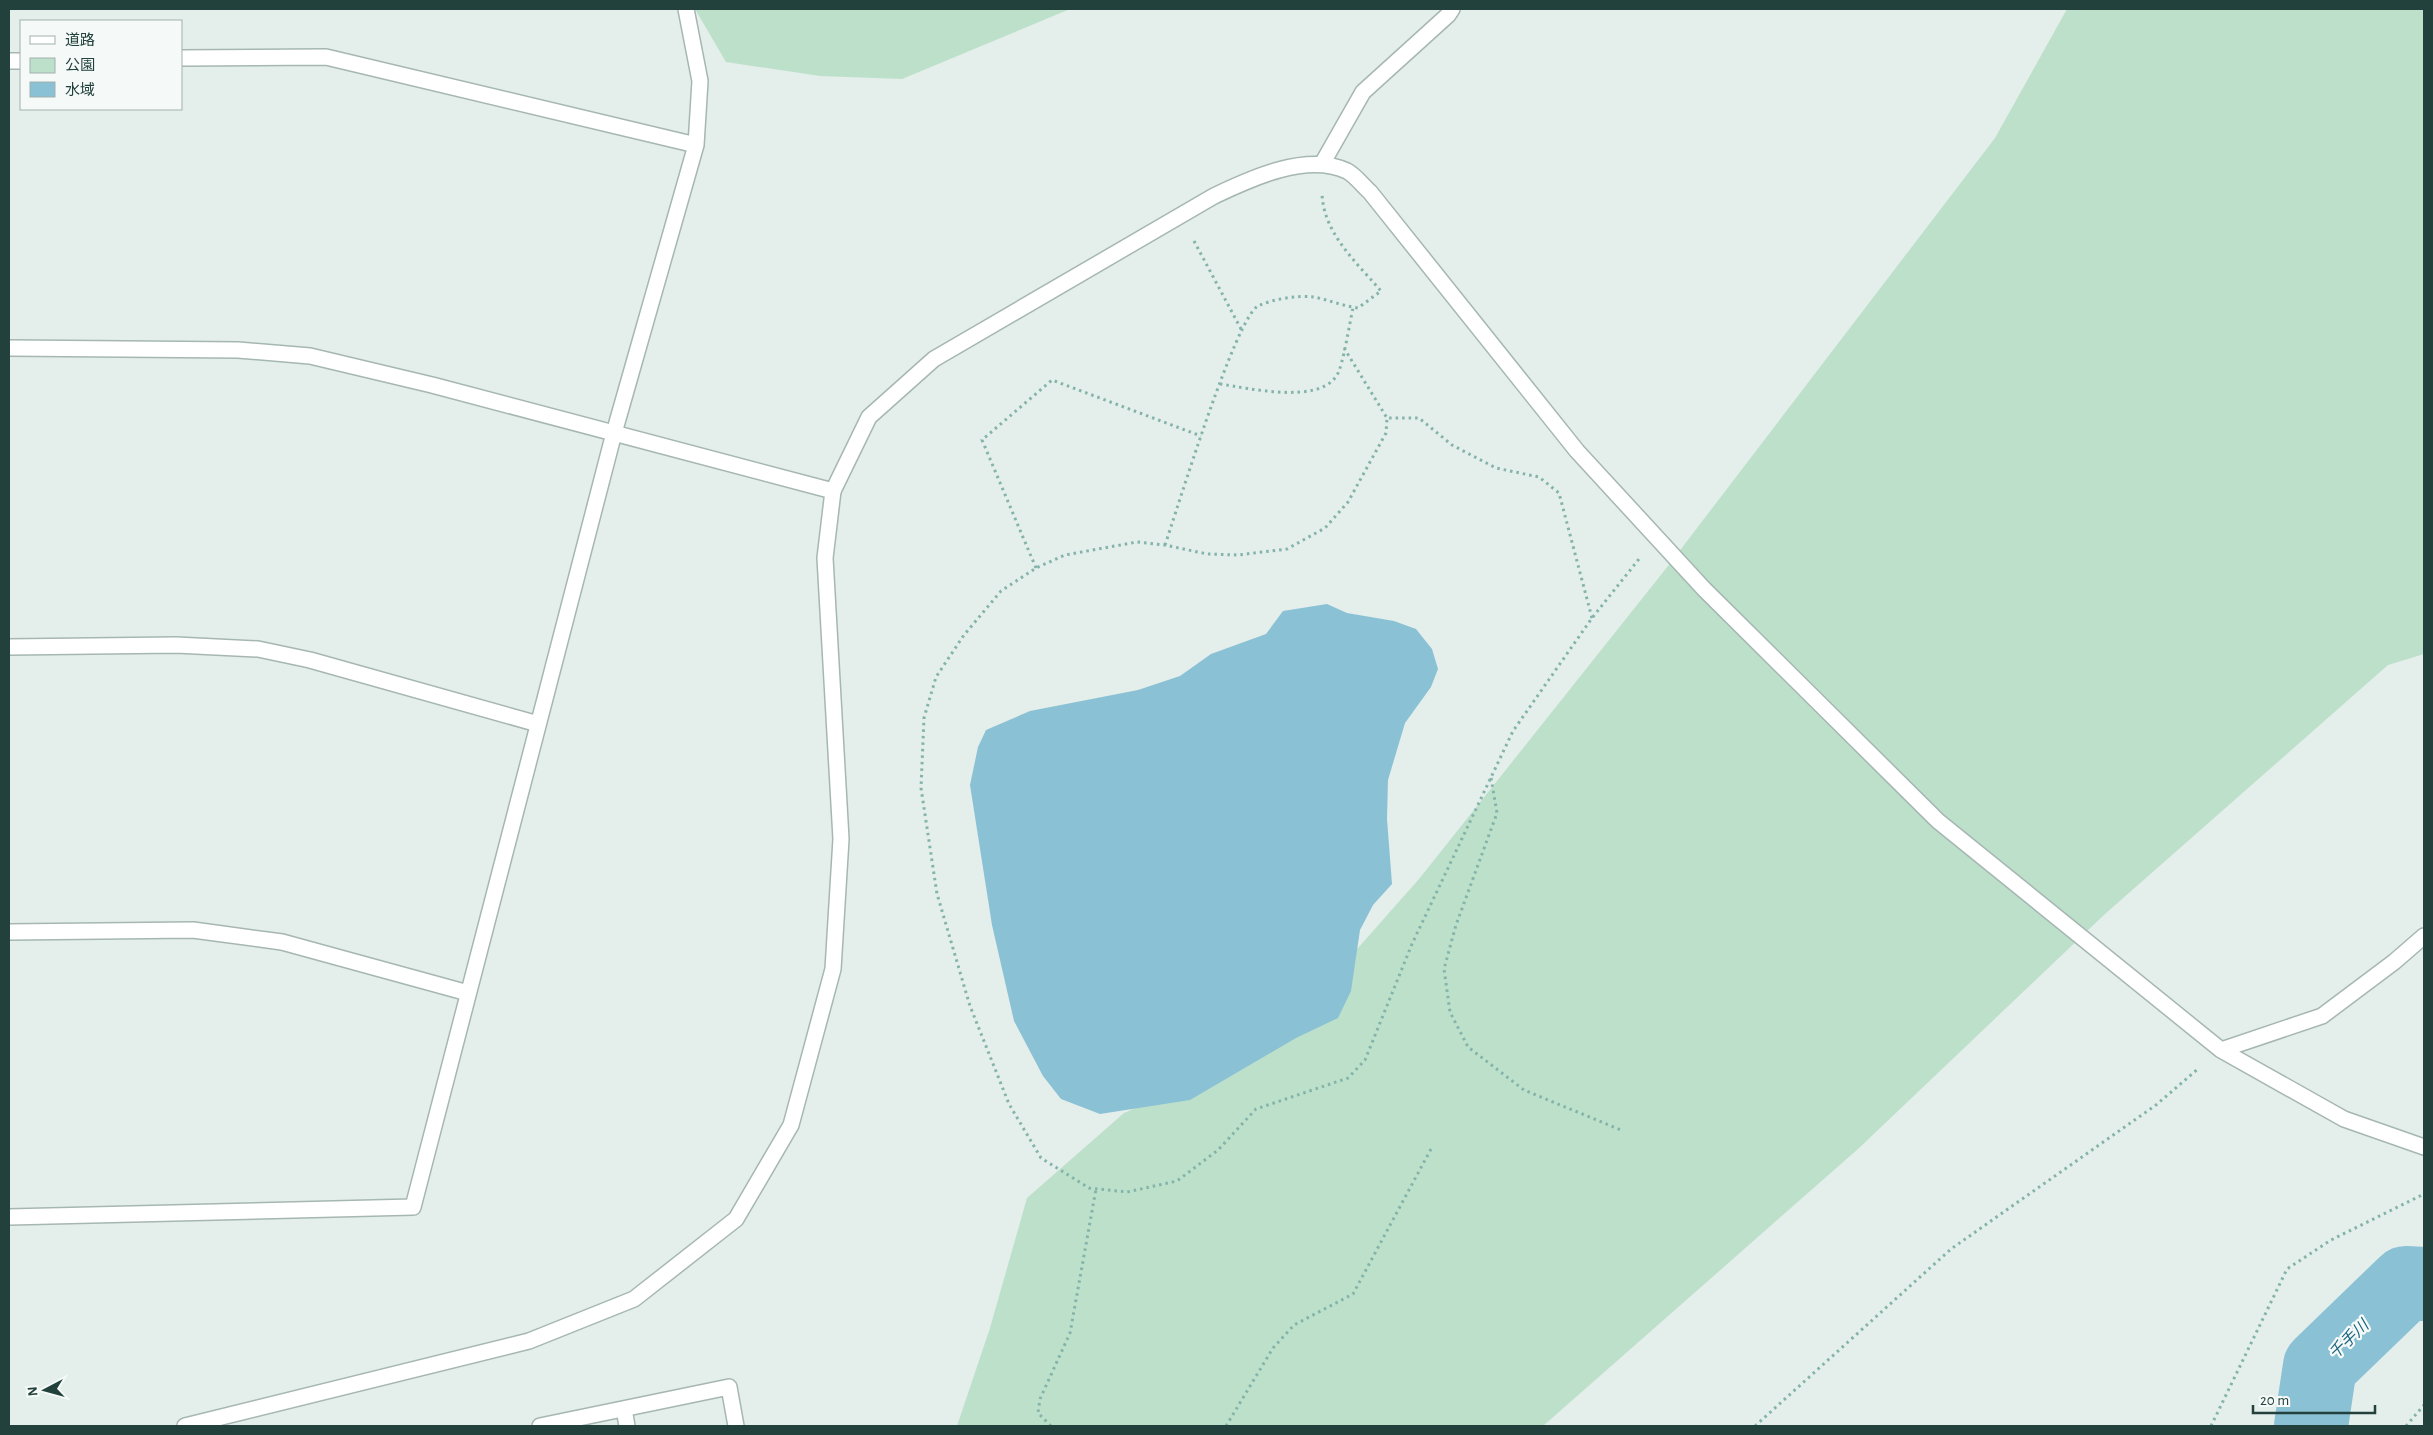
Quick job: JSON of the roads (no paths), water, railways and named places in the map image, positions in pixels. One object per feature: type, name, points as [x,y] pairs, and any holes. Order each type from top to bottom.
[{"type":"street","points":[[9,1217],[413,1207],[614,433],[696,145],[700,82],[686,9]]},
{"type":"street","points":[[1322,164],[1363,92],[1448,15],[1452,9]]},
{"type":"street","points":[[182,58],[326,57],[696,145]]},
{"type":"street","points":[[185,1426],[529,1341],[634,1299],[736,1219],[790,1125],[833,969],[841,839],[825,558],[833,491],[869,417],[934,359],[1214,196],[1258,175],[1322,164],[1348,172],[1370,192],[1577,451],[1704,589],[1938,821],[2220,1050],[2344,1120],[2424,1147]]},
{"type":"street","points":[[9,348],[238,350],[310,356],[432,385],[833,491]]},
{"type":"street","points":[[9,647],[176,645],[258,649],[310,660],[538,724]]},
{"type":"street","points":[[9,932],[193,930],[282,942],[468,993]]},
{"type":"street","points":[[2220,1050],[2322,1016],[2394,962],[2424,936]]},
{"type":"street","points":[[540,1426],[729,1387],[736,1426]]},
{"type":"street","points":[[624,1409],[627,1426]]},
{"type":"water","points":[[1327,604],[1347,613],[1394,621],[1416,629],[1432,649],[1438,669],[1431,687],[1405,723],[1388,780],[1387,819],[1392,884],[1373,905],[1360,930],[1351,991],[1338,1018],[1296,1038],[1190,1100],[1100,1114],[1061,1099],[1043,1076],[1014,1021],[992,925],[970,785],[978,747],[986,730],[1030,711],[1138,690],[1180,676],[1211,654],[1266,634],[1283,611]]},
{"type":"waterway","name":"千手川","points":[[2311,1426],[2320,1366],[2406,1283],[2424,1284]]}]
